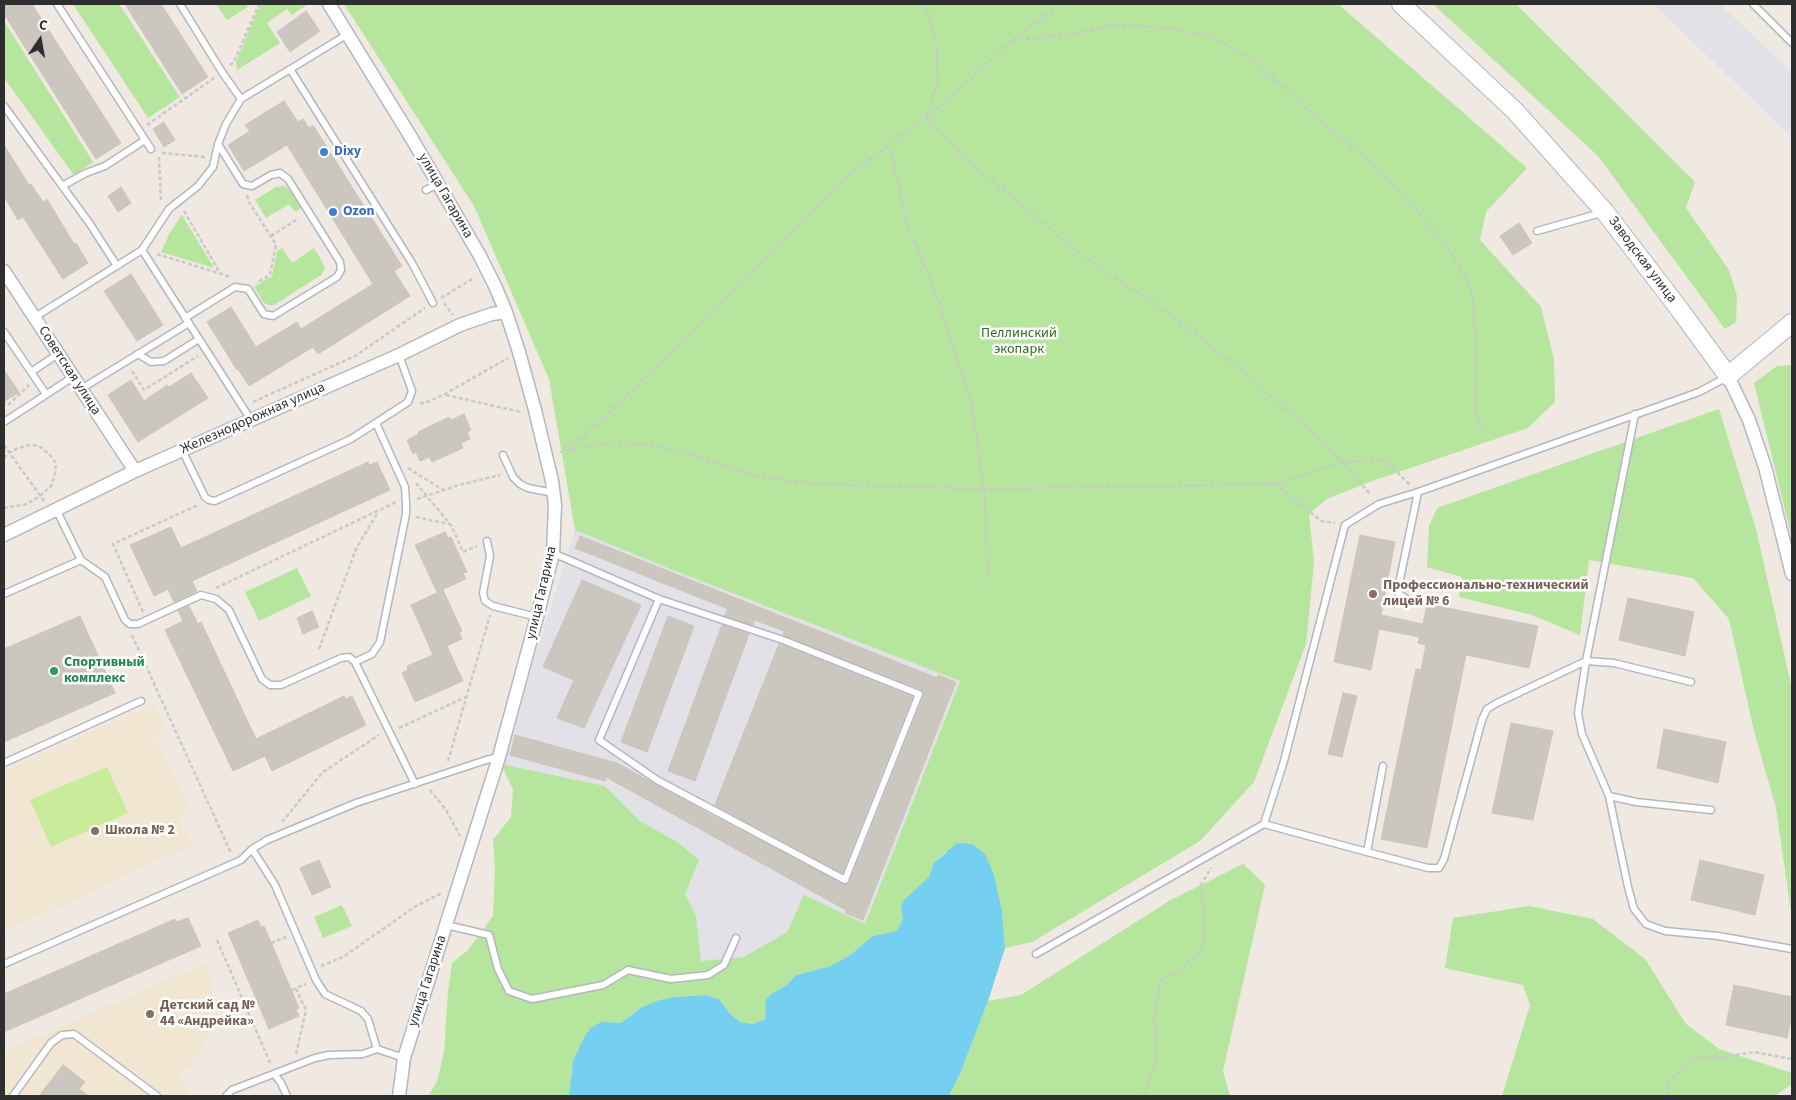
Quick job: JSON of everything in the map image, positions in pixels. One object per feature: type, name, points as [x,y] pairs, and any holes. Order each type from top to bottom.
[{"type":"street","name":"улица Гагарина","points":[[329,4],[412,139],[432,187],[480,256],[506,312],[546,456],[554,493],[555,529],[553,553],[537,617],[499,757],[404,1058],[399,1096]]},
{"type":"street","name":"Заводская улица","points":[[1401,4],[1515,111],[1605,212],[1728,376],[1749,420],[1765,467],[1792,574]]},
{"type":"street","name":"Советская улица","points":[[4,271],[135,471]]},
{"type":"street","name":"Железнодорожная улица","points":[[4,535],[52,507],[399,355],[460,325],[492,314],[506,312]]},
{"type":"street","points":[[1728,376],[1792,323]]},
{"type":"lane","points":[[57,4],[151,149]]},
{"type":"lane","points":[[180,4],[241,99]]},
{"type":"lane","points":[[1753,4],[1792,43]]},
{"type":"lane","points":[[35,317],[142,250],[169,210],[198,186],[213,167],[218,144],[226,124],[241,99],[348,34]]},
{"type":"lane","points":[[290,69],[412,263],[433,303]]},
{"type":"lane","points":[[4,106],[90,224],[116,266]]},
{"type":"lane","points":[[62,186],[86,173],[105,166],[146,140]]},
{"type":"lane","points":[[80,389],[138,354],[235,287],[248,288],[264,314],[273,316],[337,277],[341,270],[340,262],[288,179],[280,174],[271,175],[252,186],[243,184],[218,144]]},
{"type":"lane","points":[[1537,232],[1605,212]]},
{"type":"lane","points":[[142,250],[251,420]]},
{"type":"lane","points":[[4,332],[46,394]]},
{"type":"lane","points":[[138,354],[151,362],[164,361],[199,339]]},
{"type":"lane","points":[[31,372],[58,354]]},
{"type":"lane","points":[[182,450],[205,497],[215,501],[351,439],[408,402],[412,391],[399,355]]},
{"type":"lane","points":[[1036,954],[1264,824],[1284,761],[1345,525],[1379,504],[1418,492],[1699,392],[1728,376]]},
{"type":"lane","points":[[4,422],[73,377]]},
{"type":"lane","points":[[1635,414],[1586,661],[1578,713],[1582,734],[1609,796],[1634,909],[1646,924],[1665,931],[1718,936],[1792,949]]},
{"type":"lane","points":[[355,662],[372,654],[380,642],[406,514],[405,487],[376,423]]},
{"type":"lane","points":[[503,455],[511,472],[520,484],[528,488],[554,493]]},
{"type":"lane","points":[[1408,600],[1399,594],[1418,492]]},
{"type":"lane","points":[[52,507],[81,560],[105,577],[125,620],[130,624],[138,624],[201,595],[216,599],[229,610],[262,679],[270,685],[282,685],[340,658],[349,657],[355,662],[415,784]]},
{"type":"lane","points":[[487,542],[490,556],[483,593],[485,601],[492,606],[537,617]]},
{"type":"lane","points":[[553,553],[658,599],[783,640],[919,694],[845,880],[657,780],[599,740],[658,599]]},
{"type":"lane","points":[[4,594],[81,560]]},
{"type":"lane","points":[[1264,824],[1428,868],[1439,868],[1444,859],[1482,720],[1487,710],[1497,703],[1586,661],[1614,663],[1691,682]]},
{"type":"lane","points":[[4,763],[141,701]]},
{"type":"lane","points":[[4,964],[236,863],[252,849],[267,840],[356,804],[499,757]]},
{"type":"lane","points":[[1367,852],[1383,766]]},
{"type":"lane","points":[[1609,796],[1636,802],[1711,810]]},
{"type":"lane","points":[[252,849],[275,886],[316,980],[325,994],[361,1011],[368,1019],[376,1049]]},
{"type":"lane","points":[[446,925],[489,935],[498,969],[509,991],[532,999],[603,985],[628,970],[671,979],[708,975],[724,965],[736,938]]},
{"type":"lane","points":[[13,1096],[51,1044],[62,1036],[74,1034],[157,1096]]},
{"type":"lane","points":[[226,1096],[232,1090],[315,1058],[329,1055],[363,1054],[376,1049],[404,1058]]},
{"type":"lane","points":[[275,1074],[287,1096]]},
{"type":"path","points":[[139,130],[234,62],[259,4]]},
{"type":"path","points":[[925,4],[937,48],[937,82],[926,117]]},
{"type":"path","points":[[570,450],[686,339],[851,173],[943,104],[1014,40],[1060,4]]},
{"type":"path","points":[[1014,40],[1075,34],[1115,25],[1169,28],[1213,37],[1259,64],[1302,105],[1368,160],[1407,200],[1447,246],[1472,290],[1476,352],[1475,412],[1482,430]]},
{"type":"path","points":[[926,117],[966,160],[1088,260],[1205,340],[1325,443],[1379,504]]},
{"type":"path","points":[[887,147],[891,152],[907,224],[940,303],[972,407],[984,489],[988,581]]},
{"type":"path","points":[[162,219],[159,153],[215,158]]},
{"type":"path","points":[[243,184],[250,204],[276,244],[270,275],[248,288]]},
{"type":"path","points":[[179,202],[221,274]]},
{"type":"path","points":[[271,236],[309,212]]},
{"type":"path","points":[[142,250],[233,278],[235,287]]},
{"type":"path","points":[[460,325],[440,299],[474,278]]},
{"type":"path","points":[[242,406],[355,356],[433,303]]},
{"type":"path","points":[[408,402],[425,403],[445,394],[518,352]]},
{"type":"path","points":[[4,409],[35,379]]},
{"type":"path","points":[[445,394],[524,413]]},
{"type":"path","points":[[546,456],[604,443],[634,443],[668,448],[759,477],[816,484],[984,489],[1276,484],[1341,462],[1385,460],[1418,492]]},
{"type":"path","points":[[4,445],[40,496],[52,507]]},
{"type":"path","points":[[4,458],[9,453],[30,445],[40,446],[56,463],[51,486],[40,496],[27,504],[4,508]]},
{"type":"path","points":[[409,472],[403,464],[443,490]]},
{"type":"path","points":[[201,595],[379,510],[406,500],[511,472]]},
{"type":"path","points":[[414,480],[451,525],[463,552],[487,542]]},
{"type":"path","points":[[1276,484],[1321,521],[1345,525]]},
{"type":"path","points":[[146,620],[113,544],[209,500]]},
{"type":"path","points":[[319,649],[356,549],[379,510]]},
{"type":"path","points":[[406,514],[451,525]]},
{"type":"path","points":[[444,774],[492,606]]},
{"type":"path","points":[[130,624],[132,636],[236,863]]},
{"type":"path","points":[[267,840],[323,772],[381,734],[466,697]]},
{"type":"path","points":[[423,782],[446,810],[469,852]]},
{"type":"path","points":[[1144,1096],[1155,1065],[1157,1049],[1154,1022],[1161,980],[1180,970],[1202,948],[1205,925],[1201,885],[1213,865]]},
{"type":"path","points":[[311,970],[343,957],[416,906],[459,884]]},
{"type":"path","points":[[272,943],[296,933]]},
{"type":"path","points":[[218,940],[275,1074]]},
{"type":"path","points":[[292,990],[316,980]]},
{"type":"path","points":[[293,1067],[306,1010],[296,989]]},
{"type":"path","points":[[1667,1096],[1670,1080],[1681,1071],[1685,1064],[1699,1058],[1718,1058],[1754,1052],[1792,1059]]},
{"type":"shaded area","points":[[1653,4],[1720,4],[1792,72],[1792,137]]},
{"type":"shaded area","points":[[575,530],[670,569],[960,681],[865,924],[805,896],[787,932],[745,957],[701,961],[696,916],[685,894],[699,860],[680,843],[640,821],[605,786],[501,764]]},
{"type":"shaded area","name":"Школа № 2","points":[[155,703],[166,728],[155,734],[191,812],[180,817],[192,845],[4,932],[4,771]]},
{"type":"shaded area","name":"Детский сад № 44 «Андрейка»","points":[[207,962],[213,999],[212,1030],[199,1058],[180,1075],[190,1096],[4,1096],[4,1052]]},
{"type":"green space","points":[[73,4],[119,4],[180,97],[148,118]]},
{"type":"green space","points":[[216,4],[246,4],[248,7],[227,20]]},
{"type":"green space","points":[[260,4],[308,4],[292,15],[287,9],[267,23],[280,43],[237,70],[236,62]]},
{"type":"green space","name":"Пеллинский экопарк","points":[[344,4],[1338,4],[1527,168],[1486,212],[1480,240],[1541,307],[1554,359],[1555,402],[1528,428],[1372,481],[1327,499],[1309,514],[1314,562],[1306,644],[1254,782],[1200,841],[1032,942],[1005,948],[1002,912],[945,852],[934,863],[930,877],[903,901],[901,909],[903,918],[897,931],[873,936],[850,955],[831,966],[796,975],[787,985],[771,994],[765,1019],[754,1024],[740,1022],[730,1014],[719,999],[706,995],[675,997],[642,1007],[621,1023],[571,1070],[569,1096],[428,1096],[437,1082],[444,1052],[452,963],[468,950],[493,916],[495,869],[493,840],[511,817],[513,790],[501,764],[605,786],[640,821],[679,843],[699,860],[685,894],[696,916],[701,961],[744,957],[787,932],[804,895],[865,924],[960,681],[670,569],[575,530],[549,379],[474,206]]},
{"type":"green space","points":[[1433,4],[1516,4],[1695,182],[1686,208],[1729,270],[1737,296],[1736,322],[1725,329],[1598,156]]},
{"type":"green space","points":[[4,21],[93,162],[74,175],[4,78]]},
{"type":"green space","points":[[284,186],[290,190],[301,208],[295,212],[289,204],[266,218],[255,200],[276,187]]},
{"type":"green space","points":[[182,215],[214,268],[161,252],[169,234]]},
{"type":"green space","points":[[282,248],[292,263],[314,248],[325,269],[321,275],[274,305],[269,305],[264,303],[254,287],[272,276],[277,251]]},
{"type":"green space","points":[[1792,365],[1792,539],[1754,383],[1777,366]]},
{"type":"green space","points":[[1719,409],[1756,529],[1792,689],[1792,919],[1776,808],[1754,731],[1729,619],[1693,578],[1589,560],[1580,635],[1532,615],[1459,597],[1462,577],[1427,567],[1429,526],[1437,508]]},
{"type":"green space","points":[[297,568],[311,596],[259,621],[245,592]]},
{"type":"green space","points":[[107,767],[128,813],[51,847],[30,800]]},
{"type":"green space","points":[[1243,864],[1265,885],[1223,1071],[1230,1096],[949,1096],[960,1074],[988,1001],[1021,995],[1169,901]]},
{"type":"green space","points":[[342,905],[352,926],[323,938],[314,917]]},
{"type":"green space","points":[[1529,906],[1593,919],[1645,959],[1686,1024],[1719,1049],[1792,1073],[1792,1084],[1775,1096],[1502,1096],[1530,1005],[1523,985],[1445,968],[1453,918]]},
{"type":"water","points":[[957,843],[972,844],[985,854],[994,875],[1002,912],[1005,948],[988,1001],[960,1074],[949,1096],[569,1096],[573,1061],[591,1028],[601,1022],[621,1023],[642,1007],[660,1000],[706,995],[719,999],[730,1014],[740,1022],[754,1024],[765,1019],[765,1001],[771,994],[787,985],[796,975],[831,966],[850,955],[873,936],[897,931],[903,918],[901,909],[903,901],[929,877],[934,863]]},
{"type":"building","points":[[4,4],[32,4],[121,143],[96,159],[4,14]]},
{"type":"building","points":[[125,4],[161,4],[208,77],[182,94]]},
{"type":"building","points":[[306,11],[320,31],[290,52],[277,32]]},
{"type":"building","points":[[284,101],[298,122],[303,119],[309,128],[313,125],[402,266],[394,271],[410,296],[318,354],[313,347],[249,386],[207,322],[231,307],[256,347],[297,322],[301,329],[373,284],[287,145],[244,171],[228,145],[250,131],[245,125]]},
{"type":"building","points":[[164,122],[175,140],[164,147],[153,129]]},
{"type":"building","points":[[4,145],[29,185],[31,184],[43,202],[47,199],[74,244],[76,243],[88,263],[63,279],[23,217],[18,220],[4,196]]},
{"type":"building","points":[[121,187],[131,203],[118,212],[108,196]]},
{"type":"building","points":[[1519,223],[1532,243],[1513,255],[1500,236]]},
{"type":"building","points":[[131,274],[163,325],[137,341],[104,291]]},
{"type":"building","points":[[4,370],[19,392],[4,402]]},
{"type":"building","points":[[191,373],[208,398],[138,442],[108,395],[131,380],[144,401],[167,385],[169,387]]},
{"type":"building","points":[[464,414],[471,430],[467,432],[470,439],[461,443],[463,448],[432,462],[429,457],[420,461],[416,452],[413,454],[407,440],[419,434],[418,432],[449,417],[451,420]]},
{"type":"building","points":[[368,462],[369,465],[377,462],[390,490],[192,581],[197,591],[174,602],[168,589],[154,596],[130,545],[171,527],[181,548]]},
{"type":"building","points":[[445,532],[448,538],[451,537],[467,572],[463,573],[466,579],[437,592],[415,545]]},
{"type":"building","points":[[1360,535],[1395,542],[1381,615],[1423,624],[1427,604],[1538,626],[1529,668],[1466,655],[1427,848],[1381,839],[1416,669],[1421,670],[1426,645],[1418,643],[1419,637],[1379,629],[1371,670],[1334,662]]},
{"type":"building","points":[[580,536],[937,678],[938,675],[956,682],[863,920],[845,913],[846,910],[606,777],[605,781],[510,755],[515,735],[617,763],[711,815],[846,885],[850,882],[924,696],[921,689],[783,635],[784,631],[754,620],[753,625],[725,616],[728,609],[575,548]]},
{"type":"building","points":[[582,580],[641,605],[584,728],[557,718],[574,680],[543,667]]},
{"type":"building","points":[[443,590],[462,631],[459,632],[462,639],[447,646],[463,681],[415,702],[402,673],[408,670],[407,666],[433,655],[411,605]]},
{"type":"building","points":[[1628,598],[1694,612],[1685,656],[1619,640]]},
{"type":"building","points":[[189,606],[198,624],[201,622],[256,739],[344,696],[345,699],[352,696],[366,725],[272,771],[265,756],[233,771],[165,630],[183,621],[178,611]]},
{"type":"building","points":[[312,611],[319,627],[303,634],[297,618]]},
{"type":"building","name":"Спортивный комплекс","points":[[80,616],[115,693],[4,742],[4,649]]},
{"type":"building","points":[[668,616],[694,626],[647,752],[621,742]]},
{"type":"building","points":[[722,625],[749,634],[695,781],[668,771]]},
{"type":"building","points":[[779,644],[912,697],[842,873],[715,805]]},
{"type":"building","points":[[1343,693],[1357,696],[1342,757],[1328,754]]},
{"type":"building","points":[[1511,723],[1553,731],[1533,820],[1492,813]]},
{"type":"building","points":[[1664,729],[1726,742],[1718,783],[1657,768]]},
{"type":"building","points":[[319,860],[331,887],[312,895],[300,868]]},
{"type":"building","points":[[1700,860],[1764,875],[1755,915],[1691,900]]},
{"type":"building","points":[[188,918],[201,946],[4,1032],[4,994],[175,919],[177,922]]},
{"type":"building","points":[[258,920],[261,927],[264,926],[299,1008],[296,1010],[299,1016],[269,1029],[228,933]]},
{"type":"building","points":[[1734,985],[1792,997],[1792,1015],[1787,1038],[1726,1025]]},
{"type":"building","points":[[63,1065],[85,1082],[79,1089],[89,1096],[39,1096]]},
{"type":"place","name":"Dixy","points":[[324,152]]},
{"type":"place","name":"Ozon","points":[[333,212]]},
{"type":"place","name":"Профессионально-технический лицей № 6","points":[[1373,594]]},
{"type":"place","name":"Спортивный комплекс","points":[[54,671]]},
{"type":"place","name":"Школа № 2","points":[[95,831]]},
{"type":"place","name":"Детский сад № 44 «Андрейка»","points":[[150,1014]]}]
